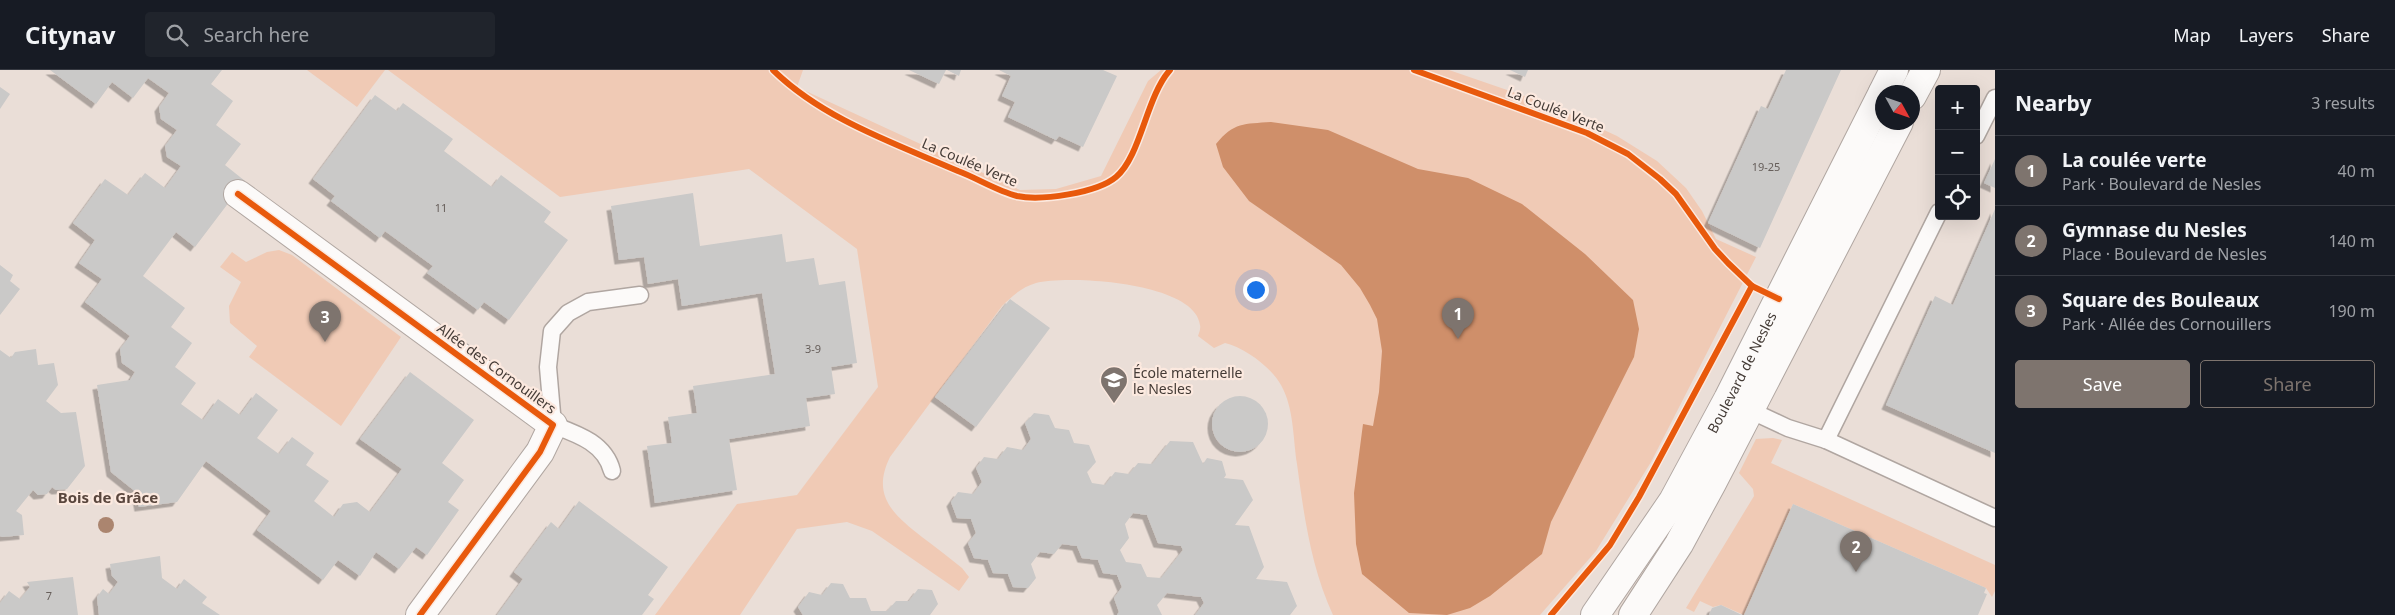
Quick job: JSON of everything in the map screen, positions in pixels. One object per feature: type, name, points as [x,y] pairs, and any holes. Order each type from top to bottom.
[{"type":"street","name":"Boulevard de Nesles","points":[[1887,85],[1894,70]]},
{"type":"street","points":[[1918,85],[1926,70]]},
{"type":"street","name":"Boulevard de Nesles","points":[[1633,615],[1679,544],[1739,405],[1875,110]]},
{"type":"street","name":"Boulevard de Nesles","points":[[1595,615],[1739,405],[1894,130]]},
{"type":"street","name":"Allée des Cornouillers","points":[[238,194],[553,425],[540,452],[420,615]]},
{"type":"lane","points":[[1979,130],[1995,98]]},
{"type":"lane","points":[[1826,440],[1935,220]]},
{"type":"lane","points":[[612,471],[609,461],[593,443],[578,434],[553,425],[548,367],[552,331],[568,313],[588,302],[640,295]]},
{"type":"lane","points":[[1739,405],[1788,428],[1826,440],[1995,518]]},
{"type":"shaded area","points":[[307,70],[385,70],[357,107]]},
{"type":"shaded area","points":[[388,70],[803,70],[797,87],[1020,190],[1056,189],[1101,176],[1148,81],[1161,70],[1449,70],[1548,104],[1617,136],[1657,161],[1686,188],[1702,211],[1716,239],[1756,257],[1651,462],[1596,551],[1540,615],[1333,615],[1325,597],[1309,541],[1302,503],[1291,413],[1277,378],[1257,359],[1241,349],[1225,343],[1214,348],[1198,336],[1200,325],[1193,311],[1177,299],[1128,285],[1074,280],[1036,283],[1018,292],[1002,306],[890,457],[883,483],[888,503],[894,512],[912,529],[962,568],[969,577],[959,591],[872,531],[847,522],[797,529],[740,615],[655,615],[737,504],[797,495],[878,387],[857,249],[749,169],[560,197]]},
{"type":"shaded area","points":[[1271,122],[1328,130],[1418,169],[1468,178],[1522,204],[1585,254],[1633,300],[1639,329],[1634,357],[1551,522],[1542,554],[1490,596],[1470,608],[1447,615],[1409,613],[1362,574],[1356,544],[1354,493],[1363,424],[1373,426],[1379,392],[1382,351],[1377,319],[1360,288],[1341,265],[1249,201],[1223,167],[1216,144],[1222,137],[1240,126]]},
{"type":"shaded area","points":[[279,250],[292,255],[401,337],[341,426],[249,357],[257,346],[230,323],[229,306],[241,282],[220,267],[232,252],[246,262],[267,252]]},
{"type":"shaded area","points":[[1773,438],[1782,440],[1771,463],[1995,565],[1995,591],[1992,597],[1986,588],[1793,504],[1744,615],[1721,605],[1713,607],[1700,601],[1694,612],[1686,608],[1754,496],[1753,489],[1739,473],[1756,439]]},
{"type":"building","points":[[50,70],[222,70],[211,84],[233,101],[216,125],[241,144],[225,165],[245,181],[195,247],[176,232],[143,276],[185,308],[171,327],[192,343],[175,367],[196,383],[181,404],[203,420],[218,399],[240,415],[256,393],[278,410],[257,438],[279,454],[292,437],[314,453],[306,465],[329,481],[314,501],[334,517],[343,504],[357,502],[370,512],[402,469],[360,439],[410,372],[474,420],[442,463],[464,480],[448,502],[459,510],[427,555],[416,547],[399,569],[376,552],[360,576],[338,560],[323,580],[257,530],[271,511],[206,461],[177,502],[139,507],[136,492],[111,472],[97,385],[130,380],[135,372],[122,363],[120,349],[130,336],[85,302],[102,279],[79,263],[95,240],[73,223],[105,179],[128,195],[145,173],[165,188],[181,166],[167,157],[165,146],[177,130],[161,119],[159,107],[169,93],[148,78],[133,98],[112,82],[96,104]]},
{"type":"building","points":[[909,70],[946,70],[939,84]]},
{"type":"building","points":[[947,70],[961,70],[959,76]]},
{"type":"building","points":[[999,70],[1103,70],[1117,76],[1083,147],[1059,136],[1056,140],[1008,117],[1015,102],[1002,96],[1011,76]]},
{"type":"building","points":[[1510,70],[1528,70],[1525,77]]},
{"type":"building","points":[[1786,70],[1841,70],[1760,248],[1708,223],[1761,106],[1768,109]]},
{"type":"building","points":[[0,87],[10,94],[0,109]]},
{"type":"building","points":[[375,95],[397,111],[403,103],[453,139],[444,151],[492,187],[501,175],[551,212],[544,222],[568,240],[509,320],[484,302],[478,310],[427,273],[433,266],[385,231],[380,238],[331,201],[335,196],[313,179]]},
{"type":"building","points":[[1995,159],[1995,188],[1984,183]]},
{"type":"building","points":[[693,193],[700,246],[782,234],[786,262],[814,258],[819,285],[845,281],[857,363],[831,367],[835,394],[806,398],[810,426],[729,439],[737,490],[655,503],[647,446],[672,443],[668,417],[697,413],[693,386],[775,374],[762,293],[682,306],[678,279],[648,284],[644,257],[619,260],[611,206]]},
{"type":"building","points":[[1995,209],[1995,453],[1886,405],[1935,296],[1953,305]]},
{"type":"building","points":[[0,265],[13,275],[10,281],[20,289],[0,315]]},
{"type":"building","points":[[1010,299],[1050,328],[976,427],[935,397]]},
{"type":"building","points":[[36,349],[38,365],[54,363],[58,385],[46,401],[61,413],[76,412],[85,466],[67,489],[56,490],[52,487],[47,494],[38,495],[33,490],[16,511],[22,515],[24,535],[2,537],[0,536],[0,350],[11,358],[15,352]]},
{"type":"building","points":[[1240,396],[1251,398],[1260,404],[1266,413],[1268,424],[1266,435],[1260,444],[1251,450],[1240,452],[1229,450],[1220,444],[1214,435],[1212,424],[1214,413],[1220,404],[1229,398]]},
{"type":"building","points":[[1034,413],[1049,415],[1055,428],[1069,430],[1074,443],[1089,445],[1096,462],[1087,472],[1092,483],[1105,485],[1115,472],[1129,474],[1138,463],[1152,464],[1170,441],[1193,442],[1203,464],[1207,458],[1222,461],[1226,475],[1224,478],[1243,480],[1253,500],[1235,525],[1249,526],[1264,567],[1256,579],[1287,582],[1297,606],[1290,615],[1195,615],[1204,603],[1201,597],[1167,593],[1157,605],[1162,615],[1117,615],[1119,612],[1114,598],[1122,587],[1117,575],[1103,573],[1098,560],[1082,558],[1077,546],[1062,544],[1054,554],[1040,552],[1031,564],[1036,578],[1028,588],[1013,587],[1008,574],[993,573],[988,560],[974,558],[968,543],[976,533],[971,519],[957,518],[951,502],[958,492],[973,494],[982,482],[976,468],[984,457],[998,459],[1007,447],[1023,450],[1031,439],[1025,423]],"holes":[[[1133,513],[1147,515],[1158,543],[1181,546],[1183,550],[1161,578],[1147,577],[1141,564],[1126,562],[1120,550],[1129,538],[1125,524]]]},
{"type":"building","points":[[579,501],[668,567],[648,595],[654,599],[642,615],[497,615],[523,579],[514,572],[551,522],[559,529]]},
{"type":"building","points":[[1793,504],[1986,588],[1984,593],[1987,594],[1978,615],[1744,615]]},
{"type":"building","points":[[160,556],[162,578],[177,589],[184,579],[207,597],[202,603],[220,615],[99,615],[97,597],[103,589],[109,594],[118,582],[112,576],[110,564]]},
{"type":"building","points":[[73,577],[78,615],[0,615],[0,603],[9,591],[20,599],[30,587],[27,582]]},
{"type":"building","points":[[831,583],[843,584],[850,598],[866,598],[871,611],[887,611],[896,601],[909,601],[918,589],[932,590],[938,604],[930,615],[803,615],[798,607],[809,592],[822,595]]},
{"type":"building","points":[[1721,605],[1742,615],[1709,615],[1712,608]]},
{"type":"cycle path","name":"La Coulée Verte","points":[[773,70],[814,103],[860,128],[1002,191],[1027,197],[1054,196],[1083,191],[1107,183],[1116,177],[1132,155],[1155,95],[1170,70]]},
{"type":"cycle path","name":"La Coulée Verte","points":[[1414,70],[1587,133],[1628,154],[1676,194],[1715,249],[1728,263],[1752,286],[1779,299]]},
{"type":"cycle path","points":[[238,194],[553,425],[540,452],[420,615]]},
{"type":"cycle path","points":[[1551,615],[1610,545],[1639,497],[1752,286]]},
{"type":"place","name":"La coulée verte","points":[[1458,339]]},
{"type":"place","name":"Square des Bouleaux","points":[[325,342]]},
{"type":"place","name":"École maternelle le Nesles","points":[[1114,404]]},
{"type":"place","name":"Gymnase du Nesles","points":[[1856,572]]},
{"type":"district","name":"Bois de Grâce","points":[[108,497]]}]
